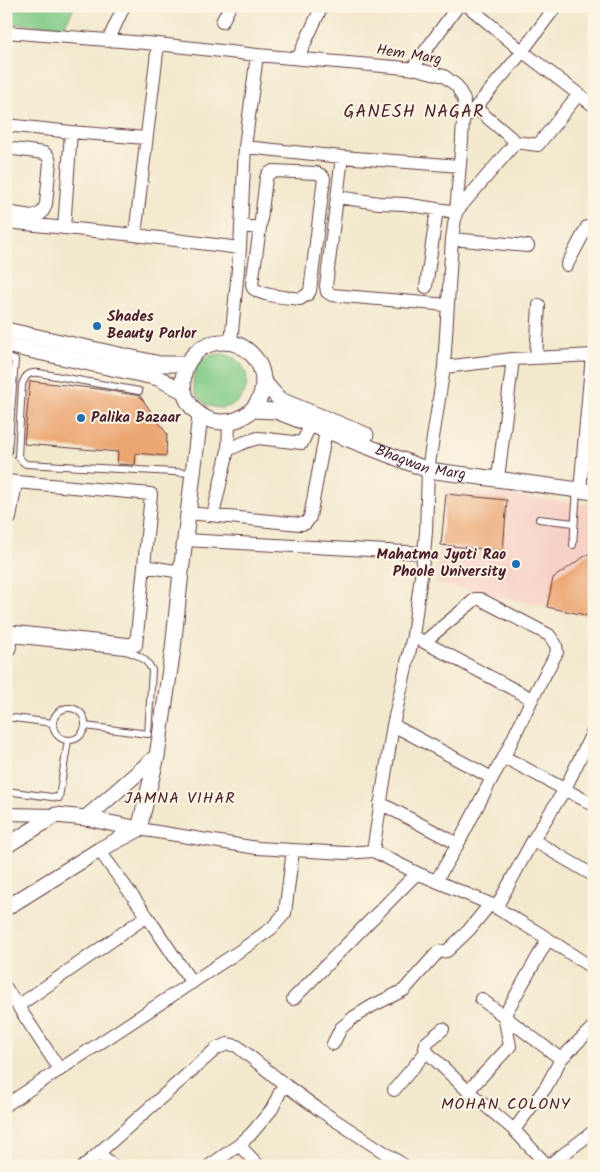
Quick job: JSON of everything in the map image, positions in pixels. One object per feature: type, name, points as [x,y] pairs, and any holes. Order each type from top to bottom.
[{"type":"street","points":[[108,41],[124,6]]},
{"type":"street","points":[[222,22],[230,6]]},
{"type":"street","points":[[298,58],[322,6]]},
{"type":"street","points":[[412,69],[458,6]]},
{"type":"street","points":[[468,6],[522,52],[578,94],[592,101]]},
{"type":"street","points":[[463,122],[522,52],[556,6]]},
{"type":"street","name":"Hem Marg","points":[[6,32],[158,44],[412,69],[444,76],[457,86],[464,100],[460,166],[452,239],[444,367],[429,465],[418,639],[394,725],[373,851]]},
{"type":"street","points":[[135,235],[158,44]]},
{"type":"street","points":[[230,342],[240,248],[245,147],[257,55]]},
{"type":"street","points":[[476,108],[516,142],[538,145],[578,94]]},
{"type":"street","points":[[6,125],[146,138]]},
{"type":"street","points":[[64,228],[71,132]]},
{"type":"street","points":[[337,197],[456,212],[516,142]]},
{"type":"street","points":[[245,147],[460,166]]},
{"type":"street","points":[[6,148],[44,153],[48,156],[50,162],[46,204],[41,214],[31,216],[6,212]]},
{"type":"street","points":[[342,157],[326,286],[327,292],[332,295],[448,305]]},
{"type":"street","points":[[273,172],[317,173],[322,175],[324,178],[310,291],[308,294],[300,299],[268,295],[253,288],[260,228],[268,174],[273,172]]},
{"type":"street","points":[[426,287],[437,209]]},
{"type":"street","points":[[567,265],[590,227],[594,215]]},
{"type":"street","points":[[6,222],[240,248]]},
{"type":"street","points":[[241,226],[260,228]]},
{"type":"street","points":[[452,239],[528,246]]},
{"type":"street","points":[[536,357],[539,305]]},
{"type":"street","points":[[6,330],[160,364],[186,364]]},
{"type":"street","points":[[222,341],[240,346],[248,350],[260,366],[263,381],[260,398],[246,416],[229,423],[215,422],[200,416],[189,406],[183,391],[182,378],[186,364],[194,353],[211,343],[222,341]]},
{"type":"street","points":[[6,345],[158,378],[183,391]]},
{"type":"street","points":[[444,367],[536,357],[593,355],[585,487]]},
{"type":"street","points":[[499,470],[513,359]]},
{"type":"street","name":"Bhagwan Marg","points":[[263,381],[280,400],[418,457],[429,465],[499,470],[585,487]]},
{"type":"street","name":"Bhagwan Marg","points":[[252,410],[276,411],[429,465],[585,487]]},
{"type":"street","points":[[6,908],[99,850],[139,829],[157,756],[154,735],[174,649],[181,572],[200,416]]},
{"type":"street","points":[[213,515],[228,450],[229,423]]},
{"type":"street","points":[[302,443],[311,424]]},
{"type":"street","points":[[188,512],[300,524],[306,523],[310,517],[326,430]]},
{"type":"street","points":[[228,450],[258,438],[302,443],[322,454]]},
{"type":"street","points":[[8,635],[136,645],[151,494],[11,482],[10,518]]},
{"type":"street","points":[[185,540],[424,553]]},
{"type":"street","points":[[144,566],[181,572]]},
{"type":"street","points":[[436,881],[504,757],[532,698],[557,652],[556,645],[549,635],[480,598],[475,599],[418,639],[532,698]]},
{"type":"street","points":[[394,725],[492,778]]},
{"type":"street","points":[[333,1044],[341,1028],[372,1006],[404,990],[438,952],[447,951],[493,906],[565,789],[594,729]]},
{"type":"street","points":[[86,818],[157,756]]},
{"type":"street","points":[[504,757],[594,805]]},
{"type":"street","points":[[380,803],[458,844]]},
{"type":"street","points":[[6,814],[86,818],[139,829],[256,848],[346,854],[373,851],[417,873],[493,906],[594,969]]},
{"type":"street","points":[[6,846],[56,815]]},
{"type":"street","points":[[533,840],[590,874]]},
{"type":"street","points":[[99,850],[147,916],[192,983]]},
{"type":"street","points":[[6,1106],[272,928],[285,913],[293,850]]},
{"type":"street","points":[[293,999],[417,873]]},
{"type":"street","points":[[18,1006],[147,916]]},
{"type":"street","points":[[468,1091],[510,1046],[504,1016],[548,939]]},
{"type":"street","points":[[6,988],[60,1070]]},
{"type":"street","points":[[481,999],[561,1059]]},
{"type":"street","points":[[514,1130],[546,1087],[561,1059],[594,1026]]},
{"type":"street","points":[[443,1029],[426,1042],[425,1048],[427,1051],[468,1091],[514,1130],[548,1166],[594,1132]]},
{"type":"street","points":[[84,1166],[216,1048],[228,1044],[237,1046],[321,1111],[405,1166]]},
{"type":"street","points":[[394,1090],[427,1051]]},
{"type":"street","points":[[208,1166],[239,1145],[251,1134],[272,1109],[284,1084]]},
{"type":"street","points":[[239,1145],[260,1166]]},
{"type":"street","points":[[99,1153],[113,1166]]},
{"type":"lane","points":[[6,357],[15,360],[8,453],[6,457]]},
{"type":"lane","points":[[139,391],[39,373],[28,374],[25,376],[22,385],[18,456],[26,464],[193,473]]},
{"type":"lane","points":[[573,544],[574,523],[585,487]]},
{"type":"lane","points":[[539,519],[574,523]]},
{"type":"lane","points":[[6,656],[9,655],[14,646],[8,635]]},
{"type":"lane","points":[[8,635],[124,651],[141,657],[146,661],[152,670],[154,735],[85,726]]},
{"type":"lane","points":[[71,708],[76,709],[83,716],[85,726],[81,734],[68,740],[55,732],[53,723],[57,713],[71,708]]},
{"type":"lane","points":[[6,717],[53,723]]},
{"type":"lane","points":[[6,791],[59,798],[68,740]]},
{"type":"shaded area","name":"Mahatma Jyoti Rao Phoole University","points":[[445,485],[594,505],[594,617],[436,583],[441,545]]},
{"type":"green space","points":[[6,6],[75,6],[64,27],[6,23]]},
{"type":"green space","points":[[215,354],[225,354],[235,358],[243,366],[247,381],[243,396],[235,404],[225,408],[215,408],[205,404],[197,396],[193,386],[193,376],[197,366],[205,358]]},
{"type":"building","points":[[30,381],[140,396],[167,434],[166,456],[136,453],[135,465],[117,464],[118,452],[24,444]]},
{"type":"building","points":[[446,494],[507,500],[503,551],[441,545]]},
{"type":"building","points":[[594,550],[594,617],[547,607],[553,578]]},
{"type":"place","name":"Shades Beauty Parlor","points":[[97,326]]},
{"type":"place","name":"Palika Bazaar","points":[[81,418]]},
{"type":"place","name":"Mahatma Jyoti Rao Phoole University","points":[[516,564]]},
{"type":"district","name":"GANESH NAGAR","points":[[414,112]]},
{"type":"district","name":"JAMNA VIHAR","points":[[180,798]]},
{"type":"district","name":"MOHAN COLONY","points":[[506,1104]]}]
